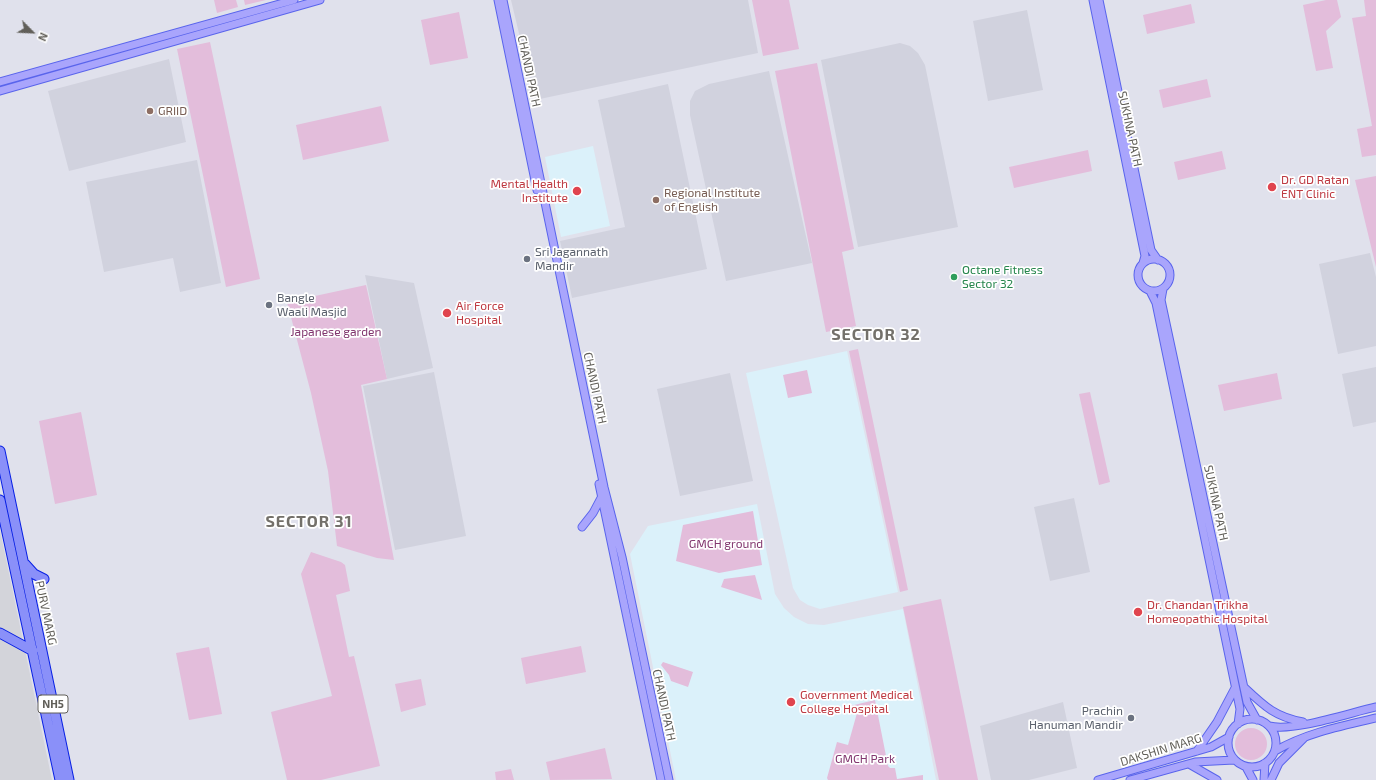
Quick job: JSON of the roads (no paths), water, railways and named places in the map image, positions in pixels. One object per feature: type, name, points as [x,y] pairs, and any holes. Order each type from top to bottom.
[{"type":"highway","name":"PURV MARG","points":[[0,451],[69,780]]},
{"type":"highway","name":"PURV MARG","points":[[0,500],[60,780]]},
{"type":"highway","points":[[24,563],[34,574],[44,579]]},
{"type":"highway","points":[[0,633],[32,651]]},
{"type":"main road","points":[[0,82],[294,0]]},
{"type":"main road","points":[[0,91],[320,0]]},
{"type":"main road","name":"CHANDI PATH","points":[[498,0],[601,498],[616,558],[661,780]]},
{"type":"main road","name":"CHANDI PATH","points":[[503,0],[604,487],[622,557],[669,780]]},
{"type":"main road","name":"SUKHNA PATH","points":[[1093,0],[1145,256],[1143,263]]},
{"type":"main road","name":"SUKHNA PATH","points":[[1099,0],[1151,250],[1158,260]]},
{"type":"main road","points":[[1150,260],[1158,260],[1166,266],[1169,271],[1169,280],[1162,288],[1150,291],[1143,288],[1138,279],[1138,274],[1143,263],[1150,260]]},
{"type":"main road","name":"SUKHNA PATH","points":[[1162,288],[1162,300],[1244,688],[1249,707],[1257,720]]},
{"type":"main road","name":"SUKHNA PATH","points":[[1150,291],[1156,303],[1240,709],[1238,724]]},
{"type":"main road","points":[[582,527],[593,513],[601,498]]},
{"type":"main road","points":[[1197,751],[1217,722],[1235,688]]},
{"type":"main road","points":[[1244,688],[1273,713],[1284,718],[1308,723]]},
{"type":"main road","points":[[1376,707],[1292,727],[1277,728],[1252,719],[1238,724],[1233,728],[1229,738],[1230,752],[1234,760],[1246,767],[1254,767],[1265,763],[1275,751],[1294,740],[1376,718]]},
{"type":"main road","points":[[1269,726],[1276,741],[1275,751]]},
{"type":"main road","points":[[1271,780],[1279,763],[1306,736]]},
{"type":"main road","name":"DAKSHIN MARG","points":[[1098,780],[1211,747],[1229,738]]},
{"type":"main road","name":"DAKSHIN MARG","points":[[1130,780],[1189,764],[1219,759],[1234,760]]},
{"type":"main road","points":[[1264,780],[1265,763]]},
{"type":"main road","points":[[1189,764],[1217,780]]},
{"type":"main road","points":[[1246,767],[1253,780]]},
{"type":"place","name":"GRIID","points":[[150,111]]},
{"type":"place","name":"Dr. GD Ratan ENT Clinic","points":[[1272,187]]},
{"type":"place","name":"Mental Health Institute","points":[[577,191]]},
{"type":"place","name":"Regional Institute of English","points":[[656,200]]},
{"type":"place","name":"Sri Jagannath Mandir","points":[[527,259]]},
{"type":"place","name":"Octane Fitness Sector 32","points":[[954,277]]},
{"type":"place","name":"Bangle Waali Masjid","points":[[269,305]]},
{"type":"place","name":"Air Force Hospital","points":[[447,313]]},
{"type":"place","name":"Dr. Chandan Trikha Homeopathic Hospital","points":[[1138,612]]},
{"type":"place","name":"Government Medical College Hospital","points":[[791,702]]},
{"type":"place","name":"Prachin Hanuman Mandir","points":[[1131,718]]},
{"type":"district","name":"SECTOR 32","points":[[876,335]]},
{"type":"district","name":"SECTOR 31","points":[[309,522]]},
{"type":"park label","name":"Japanese garden","points":[[336,332]]},
{"type":"park label","name":"GMCH ground","points":[[726,544]]},
{"type":"park label","name":"GMCH Park","points":[[865,759]]}]
